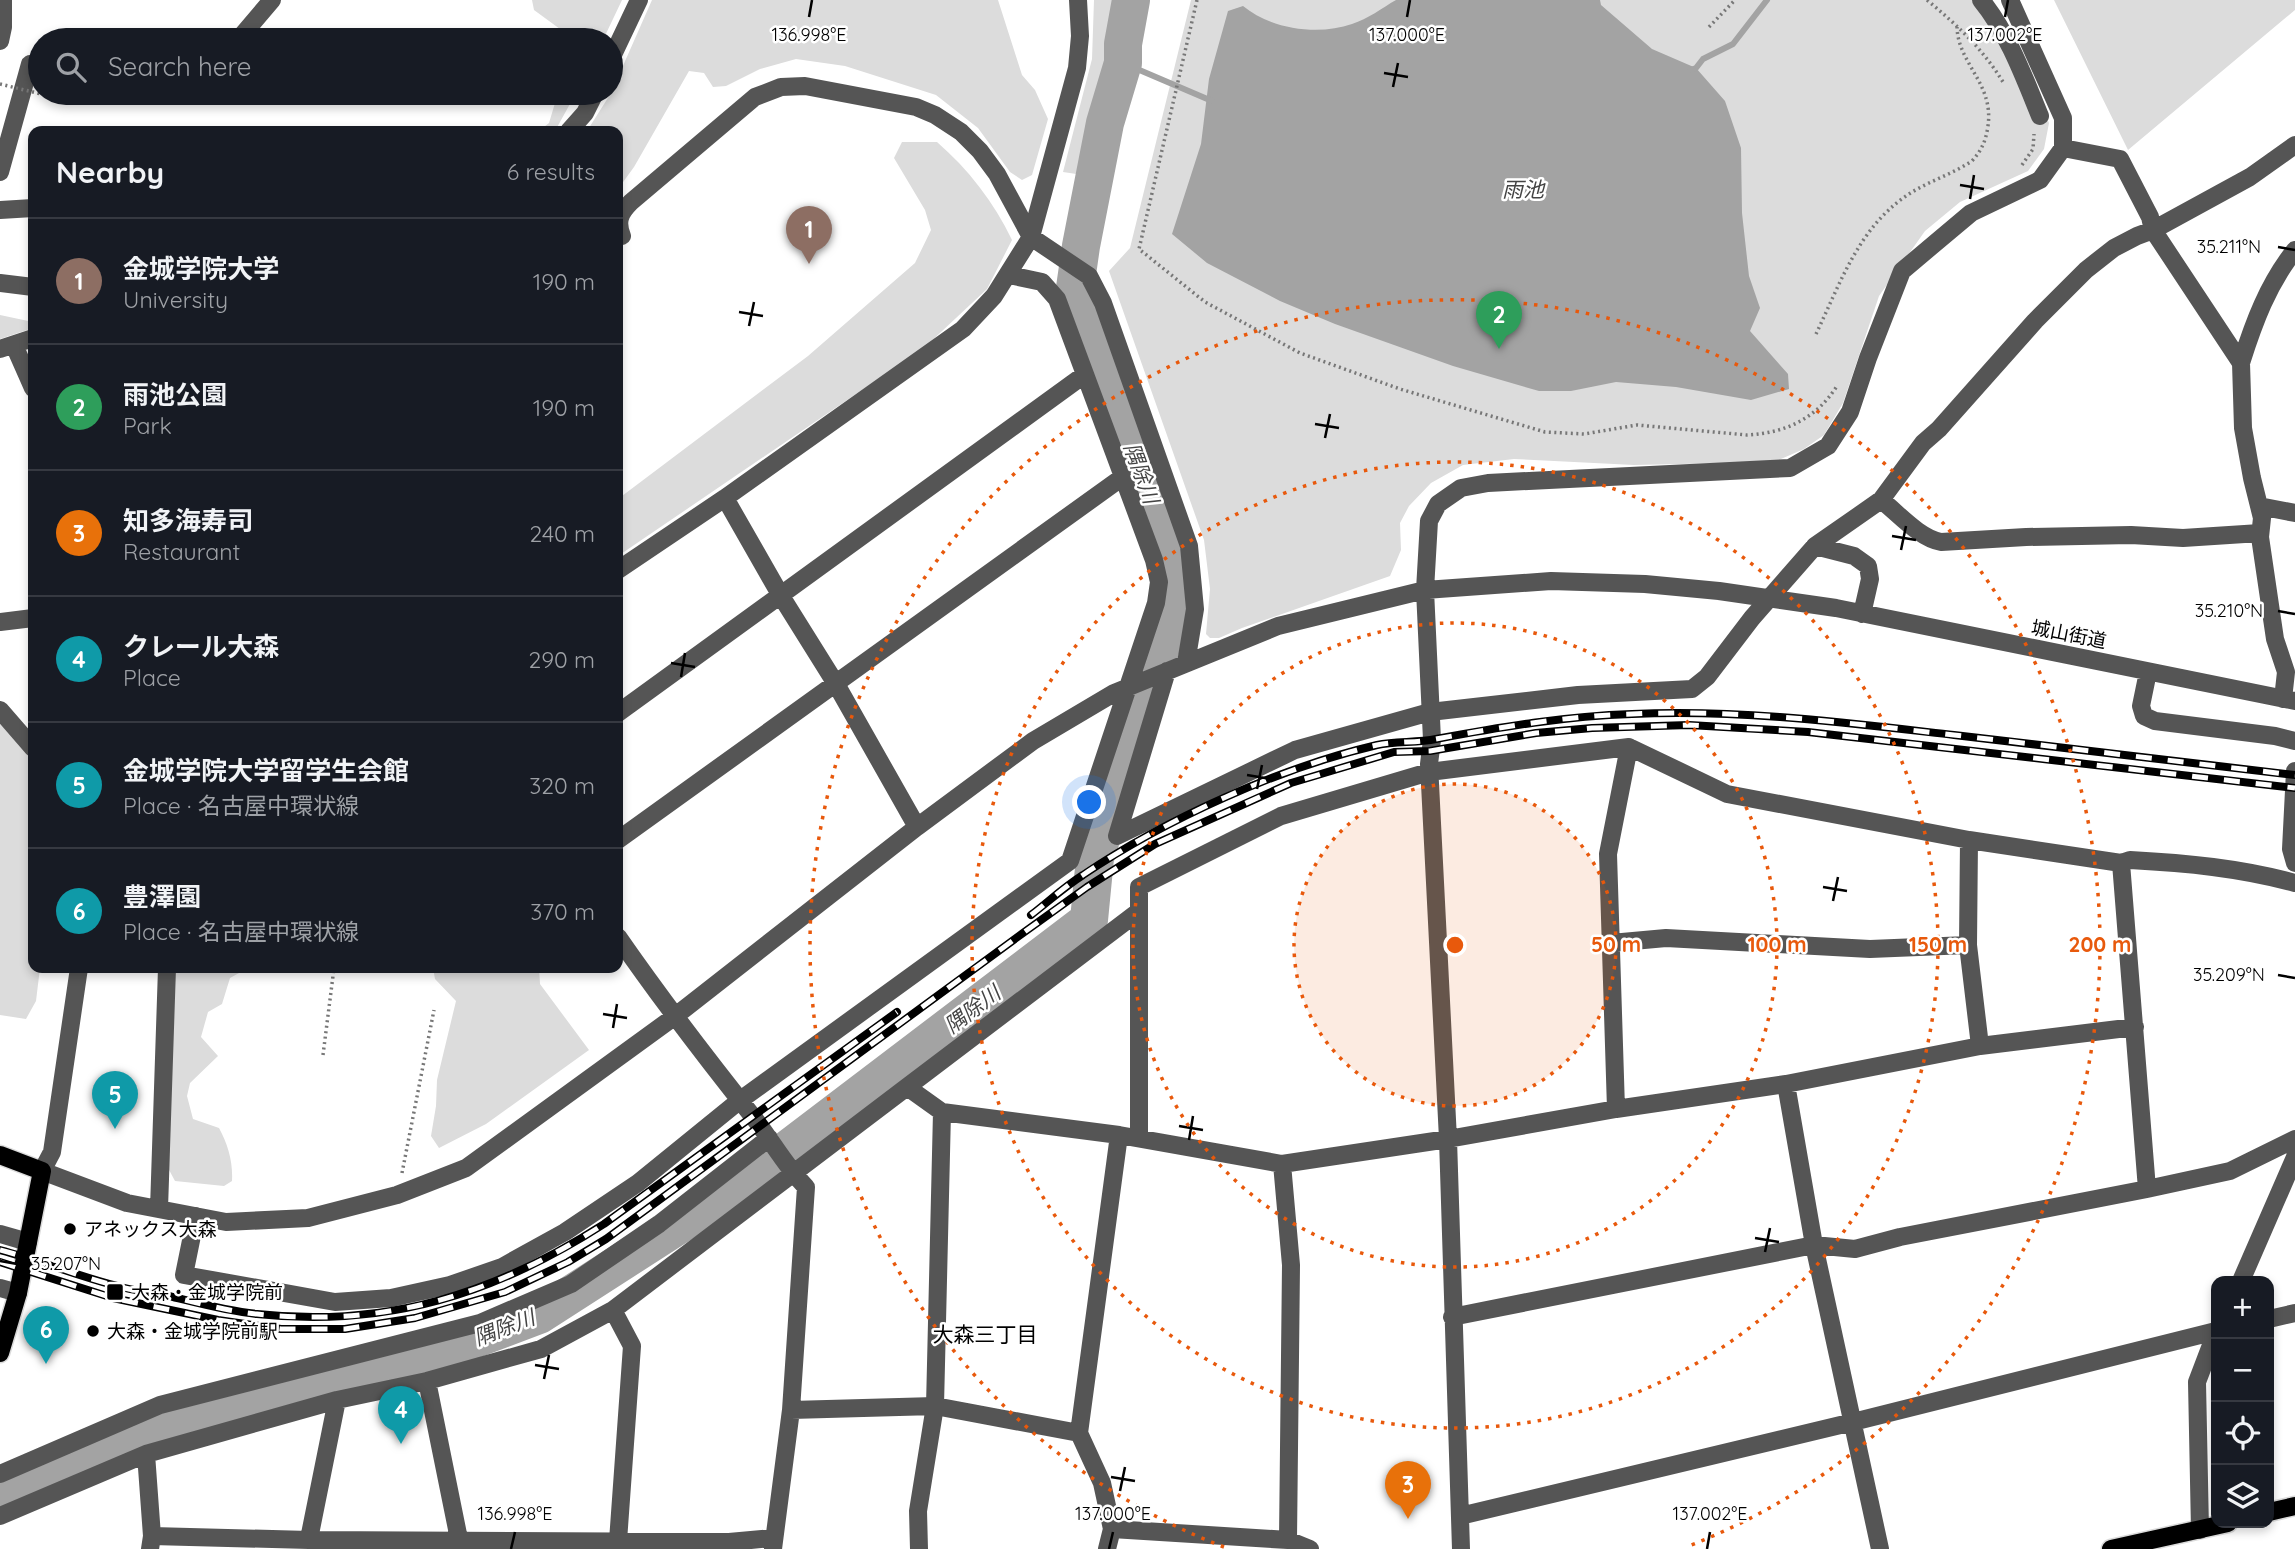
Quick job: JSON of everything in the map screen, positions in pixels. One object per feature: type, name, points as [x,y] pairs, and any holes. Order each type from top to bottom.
[{"type":"main road","points":[[0,1155],[43,1171],[18,1293],[0,1353]]},
{"type":"main road","points":[[2274,1511],[2295,1506]]},
{"type":"main road","points":[[2111,1549],[2211,1527]]},
{"type":"street","points":[[0,41],[3,0]]},
{"type":"street","points":[[248,28],[272,0]]},
{"type":"street","points":[[623,34],[639,0]]},
{"type":"street","points":[[623,567],[963,329],[994,296],[1031,237],[1077,68],[1080,36],[1078,0]]},
{"type":"street","points":[[1981,0],[1993,15],[2024,77],[2037,125]]},
{"type":"street","points":[[1461,1549],[1448,1139],[1429,772],[1432,740],[1425,590],[1429,521],[1438,504],[1461,488],[1488,483],[1790,468],[1828,446],[1850,412],[1902,271],[1971,213],[2040,180],[2063,148],[2063,118],[2010,0]]},
{"type":"street","points":[[0,172],[28,71]]},
{"type":"street","points":[[623,210],[755,97],[781,87],[805,86],[916,107],[935,115],[961,132],[980,150],[998,174],[1031,237],[1089,275],[1103,303],[1189,546],[1195,609],[1186,663]]},
{"type":"street","points":[[573,126],[589,105]]},
{"type":"street","points":[[1163,673],[1117,836],[1295,750],[1430,712],[1578,695],[1692,689],[1707,677],[1769,598],[1815,546],[1881,500],[1923,443],[1939,429],[2035,321],[2085,270],[2114,248],[2250,177],[2295,145]]},
{"type":"street","points":[[2063,148],[2120,159],[2150,216],[2153,230],[2241,363]]},
{"type":"street","points":[[0,210],[28,208]]},
{"type":"street","points":[[2289,700],[2286,672],[2275,639],[2260,533],[2262,518],[2243,428],[2241,363],[2253,322],[2277,272],[2295,250]]},
{"type":"street","points":[[196,1216],[184,1275],[335,1302],[391,1298],[450,1284],[502,1267],[565,1232],[638,1183],[739,1101],[1070,861],[1134,685],[1159,582],[1154,560],[1124,476],[1057,299],[1042,282],[1009,275]]},
{"type":"street","points":[[0,283],[28,282]]},
{"type":"street","points":[[28,340],[7,347],[28,380]]},
{"type":"street","points":[[623,709],[1084,375]]},
{"type":"street","points":[[623,836],[1124,476]]},
{"type":"street","points":[[724,498],[836,684],[917,827]]},
{"type":"street","points":[[1881,500],[1924,535],[1941,542],[2130,535],[2183,538],[2260,533]]},
{"type":"street","points":[[2259,506],[2295,513]]},
{"type":"street","points":[[1815,546],[1854,556],[1868,566],[1870,579],[1862,614]]},
{"type":"street","name":"城山街道","points":[[43,1171],[127,1203],[226,1222],[308,1218],[397,1195],[466,1168],[674,1017],[917,827],[1033,741],[1114,693],[1278,626],[1425,590],[1551,581],[1645,584],[1719,591],[1836,608],[2289,700]]},
{"type":"street","points":[[0,622],[28,619]]},
{"type":"street","points":[[2148,671],[2141,706],[2144,716],[2155,721],[2275,736],[2295,741]]},
{"type":"street","points":[[0,710],[25,724]]},
{"type":"street","points":[[1616,1109],[1608,854],[1629,747]]},
{"type":"street","points":[[1139,1138],[1139,887],[1281,816],[1429,772],[1629,747],[1727,794],[1969,840],[2122,863],[2130,860],[2198,864],[2241,870],[2295,883]]},
{"type":"street","points":[[2295,771],[2291,849],[2295,863]]},
{"type":"street","points":[[1969,840],[1968,945],[1980,1046]]},
{"type":"street","points":[[2122,863],[2147,1189]]},
{"type":"street","points":[[0,1516],[146,1454],[337,1399],[427,1381],[541,1349],[613,1310],[788,1167],[907,1087],[1138,912]]},
{"type":"street","points":[[1611,943],[1666,938],[1870,949],[1968,945]]},
{"type":"street","points":[[146,1454],[151,1542],[308,1545],[618,1541],[773,1543],[791,1409],[806,1187],[674,1017],[623,944]]},
{"type":"street","points":[[43,1171],[52,1152],[78,973]]},
{"type":"street","points":[[159,1209],[167,973]]},
{"type":"street","points":[[907,1087],[942,1112],[1139,1138],[1282,1164],[1786,1084],[1980,1046],[2135,1027]]},
{"type":"street","points":[[1786,1084],[1814,1245],[1880,1549]]},
{"type":"street","points":[[919,1549],[918,1511],[935,1406],[942,1112]]},
{"type":"street","points":[[1107,1549],[1112,1529],[1102,1483],[1079,1433],[1119,1135]]},
{"type":"street","points":[[1452,1317],[1814,1245],[1855,1249],[1900,1237],[2147,1189],[2230,1171],[2295,1139]]},
{"type":"street","points":[[0,1474],[160,1405],[480,1323],[559,1289],[659,1224],[771,1141]]},
{"type":"street","points":[[2243,1276],[2295,1157]]},
{"type":"street","points":[[1282,1164],[1292,1265],[1288,1540]]},
{"type":"street","points":[[0,1234],[28,1242]]},
{"type":"street","points":[[0,1288],[18,1293]]},
{"type":"street","points":[[613,1310],[632,1346],[618,1541]]},
{"type":"street","points":[[2274,1318],[2295,1314]]},
{"type":"street","points":[[1460,1516],[2211,1332]]},
{"type":"street","points":[[2200,1530],[2197,1382],[2213,1339]]},
{"type":"street","points":[[427,1381],[460,1544]]},
{"type":"street","points":[[308,1545],[337,1399]]},
{"type":"street","points":[[791,1409],[935,1406],[1079,1433]]},
{"type":"street","points":[[1112,1529],[1288,1540],[1310,1549]]},
{"type":"path","points":[[1198,0],[1139,249],[1205,302],[1300,353],[1401,389],[1545,432],[1584,434],[1637,425],[1763,435],[1799,423],[1816,412],[1840,382]]},
{"type":"path","points":[[1709,27],[1735,0]]},
{"type":"path","points":[[1927,0],[1957,25],[1988,58],[2008,90]]},
{"type":"path","points":[[1816,334],[1852,257],[1876,223],[1892,206],[1909,194],[1972,160],[1980,152],[1986,139],[1989,119],[1987,95],[1957,39],[1957,25]]},
{"type":"path","points":[[0,84],[28,91]]},
{"type":"path","points":[[2020,168],[2033,149],[2037,125]]},
{"type":"path","points":[[323,1055],[333,973]]},
{"type":"path","points":[[397,1195],[434,1010]]},
{"type":"shaded area","points":[[532,0],[622,0],[609,28],[559,28],[534,10]]},
{"type":"shaded area","points":[[652,0],[998,0],[1022,75],[1035,90],[1048,119],[1032,175],[1022,180],[1010,172],[978,128],[936,95],[845,66],[796,59],[760,69],[726,86],[713,87],[704,73],[689,71],[623,182],[623,126],[590,126],[603,105],[623,105],[623,66]]},
{"type":"shaded area","points":[[1094,0],[1120,0],[1117,66],[1083,175],[1063,172],[1092,59]]},
{"type":"shaded area","points":[[1191,0],[1992,0],[2049,123],[2044,149],[2028,171],[1960,202],[1925,231],[1879,296],[1843,403],[1824,435],[1804,449],[1774,462],[1634,465],[1514,459],[1463,465],[1431,483],[1409,506],[1400,523],[1401,550],[1390,576],[1219,638],[1210,638],[1206,634],[1210,589],[1204,540],[1109,271],[1130,248]]},
{"type":"shaded area","points":[[2054,0],[2295,0],[2295,10],[2128,150]]},
{"type":"shaded area","points":[[554,105],[569,105],[558,126],[545,126],[549,123]]},
{"type":"shaded area","points":[[902,142],[937,142],[959,163],[997,212],[1012,240],[987,289],[925,347],[623,553],[623,495],[808,356],[915,263],[931,230],[925,210],[894,158]]},
{"type":"shaded area","points":[[0,315],[28,321],[28,330],[0,339]]},
{"type":"shaded area","points":[[0,712],[28,752],[28,973],[39,973],[36,1001],[26,1019],[0,1015]]},
{"type":"shaded area","points":[[174,973],[239,973],[230,978],[222,1004],[208,1012],[201,1037],[218,1056],[190,1083],[187,1096],[193,1119],[219,1128],[231,1160],[232,1181],[224,1186],[175,1181],[168,1168]]},
{"type":"shaded area","points":[[434,973],[539,973],[540,984],[589,1050],[486,1124],[439,1148],[431,1136],[437,1080],[456,1001],[435,979]]},
{"type":"water","name":"雨池","points":[[1396,0],[1600,0],[1601,5],[1652,49],[1696,68],[1725,101],[1741,148],[1742,213],[1749,276],[1760,308],[1750,331],[1788,374],[1789,389],[1751,400],[1676,387],[1616,382],[1571,391],[1539,391],[1453,366],[1335,324],[1280,301],[1207,263],[1172,234],[1201,144],[1209,79],[1228,11],[1243,6],[1267,20],[1310,30],[1339,28],[1358,22]]},
{"type":"waterway","name":"隅除川","points":[[0,1495],[177,1422],[239,1411],[392,1370],[539,1315],[738,1187],[1089,920],[1095,858],[1165,635],[1170,585],[1158,519],[1083,317],[1075,288],[1105,123],[1123,63],[1123,44],[1131,0]]},
{"type":"waterway","points":[[1691,70],[1703,59],[1733,44],[1767,0]]},
{"type":"waterway","points":[[1123,63],[1212,101]]},
{"type":"railway","points":[[1031,915],[1115,854],[1187,815],[1263,781],[1377,745],[1429,740],[1558,720],[1672,713],[1794,718],[2295,775]]},
{"type":"railway","points":[[0,1262],[113,1298],[218,1320],[281,1329],[345,1329],[415,1318],[505,1292],[568,1262],[606,1239],[1023,933],[1087,887],[1155,844],[1291,783],[1394,752],[1430,751],[1536,733],[1689,725],[1808,732],[2295,788]]},
{"type":"railway","points":[[0,1250],[123,1288],[257,1314],[351,1316],[438,1301],[522,1270],[604,1224],[897,1012]]},
{"type":"place","name":"金城学院大学","points":[[809,264]]},
{"type":"place","name":"雨池公園","points":[[1499,349]]},
{"type":"place","name":"金城学院大学留学生会館","points":[[115,1129]]},
{"type":"place","name":"アネックス大森","points":[[70,1229]]},
{"type":"place","name":"大森・金城学院前","points":[[115,1292]]},
{"type":"place","name":"大森・金城学院前駅","points":[[93,1331]]},
{"type":"place","name":"豊澤園","points":[[46,1364]]},
{"type":"place","name":"クレール大森","points":[[401,1444]]},
{"type":"place","name":"知多海寿司","points":[[1408,1519]]},
{"type":"district","name":"大森三丁目","points":[[985,1334]]}]
